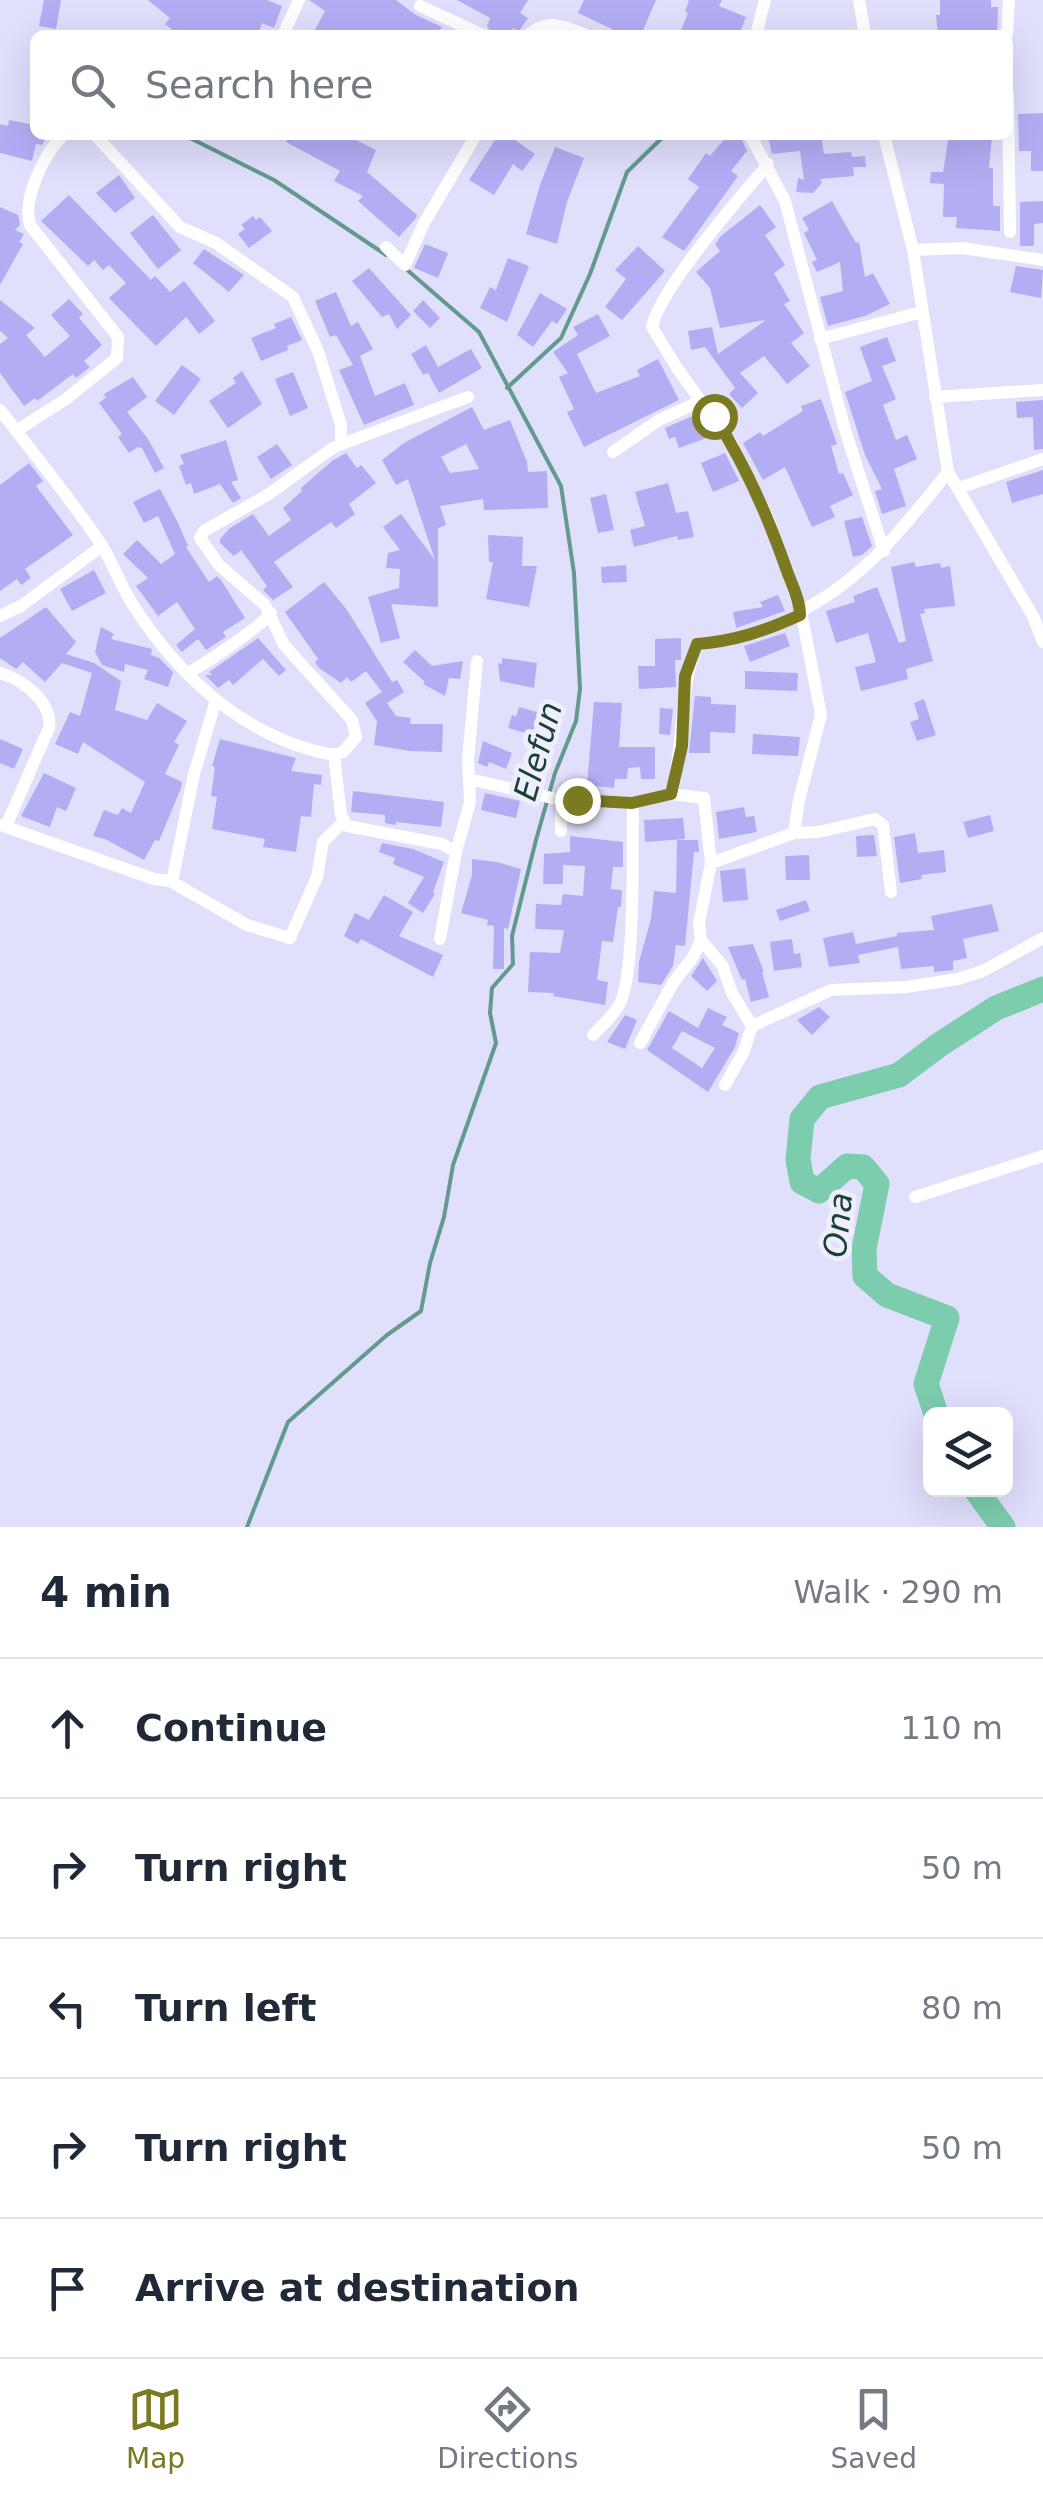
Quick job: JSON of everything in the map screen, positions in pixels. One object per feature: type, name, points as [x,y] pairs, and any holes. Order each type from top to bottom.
[{"type":"street","points":[[285,30],[299,0]]},
{"type":"street","points":[[858,0],[864,30]]},
{"type":"street","points":[[1007,30],[1009,0]]},
{"type":"street","points":[[757,30],[761,1]]},
{"type":"street","points":[[420,6],[473,30]]},
{"type":"street","points":[[536,30],[546,24],[558,24],[573,30]]},
{"type":"street","points":[[16,431],[66,399],[117,358],[120,348],[118,337],[30,225],[28,203],[58,140]]},
{"type":"street","points":[[100,140],[180,227],[216,244],[293,296],[318,352],[341,425],[341,444]]},
{"type":"street","points":[[386,247],[405,265],[424,222],[473,140]]},
{"type":"street","points":[[753,140],[786,201],[845,430],[884,550]]},
{"type":"street","points":[[885,140],[913,250],[948,472],[1032,616],[1043,642]]},
{"type":"street","points":[[1009,140],[1010,232]]},
{"type":"street","points":[[768,164],[707,239],[652,327],[724,431],[769,520],[796,594],[822,715],[798,800],[794,833]]},
{"type":"street","points":[[913,250],[962,248],[1043,260]]},
{"type":"street","points":[[820,339],[922,312]]},
{"type":"street","points":[[935,397],[1043,390]]},
{"type":"street","points":[[0,410],[102,546],[132,603],[188,672],[244,723],[272,737],[334,755],[352,745],[356,730],[352,720],[284,646],[270,612],[219,565],[200,538],[341,444],[468,396]]},
{"type":"street","points":[[614,452],[658,420],[702,401]]},
{"type":"street","points":[[958,488],[1043,459]]},
{"type":"street","points":[[671,794],[682,746],[685,676],[697,644],[731,642],[761,633],[838,590],[884,550],[948,472]]},
{"type":"street","points":[[0,616],[21,606],[102,546]]},
{"type":"street","points":[[796,594],[816,603]]},
{"type":"street","points":[[188,672],[202,667],[270,612]]},
{"type":"street","points":[[440,939],[470,802],[468,759],[478,660]]},
{"type":"street","points":[[0,673],[12,676],[28,688],[45,704],[50,716],[3,826],[154,879],[170,881],[247,925],[290,938],[317,877],[323,842],[344,821]]},
{"type":"street","points":[[170,881],[194,774],[216,700]]},
{"type":"street","points":[[334,755],[344,821],[355,829],[442,844],[456,852]]},
{"type":"street","points":[[469,778],[552,798],[632,803],[671,794],[704,798],[710,863],[700,924],[702,940],[722,965],[732,993],[752,1026]]},
{"type":"street","points":[[552,798],[561,831]]},
{"type":"street","points":[[593,1035],[620,1004],[624,987],[632,892],[632,803]]},
{"type":"street","points":[[710,863],[794,833],[880,820],[892,892]]},
{"type":"street","points":[[726,1085],[752,1026],[831,990],[906,987],[958,979],[983,971],[1043,938]]},
{"type":"street","points":[[640,1043],[673,982],[702,940]]},
{"type":"street","points":[[915,1197],[1043,1156]]},
{"type":"building","points":[[44,0],[61,0],[56,29],[39,26]]},
{"type":"building","points":[[148,0],[267,0],[282,6],[274,28],[262,23],[260,30],[172,30],[165,24],[170,18]]},
{"type":"building","points":[[309,0],[396,0],[442,27],[315,30],[325,11]]},
{"type":"building","points":[[457,0],[528,0],[520,13],[528,18],[520,30],[490,30],[490,18]]},
{"type":"building","points":[[584,0],[656,0],[643,30],[612,30],[578,13]]},
{"type":"building","points":[[689,0],[722,0],[719,6],[746,17],[741,30],[681,30],[688,13],[685,12]]},
{"type":"building","points":[[940,0],[991,0],[991,7],[998,7],[997,30],[938,30],[936,15],[940,15]]},
{"type":"building","points":[[1043,113],[1043,171],[1031,171],[1031,151],[1019,151],[1018,114]]},
{"type":"building","points":[[9,120],[30,124],[30,140],[45,140],[42,145],[36,144],[32,161],[0,153],[0,124],[8,126]]},
{"type":"building","points":[[356,140],[376,150],[367,172],[416,218],[399,237],[358,201],[363,196],[334,181],[340,171],[286,142]]},
{"type":"building","points":[[495,140],[515,140],[535,154],[522,171],[513,164],[494,195],[469,180]]},
{"type":"building","points":[[724,140],[742,140],[747,151],[731,171],[738,176],[684,251],[662,237],[699,187],[688,179],[706,153],[710,156]]},
{"type":"building","points":[[769,140],[822,140],[824,154],[851,152],[852,157],[865,156],[866,167],[853,167],[854,176],[820,179],[822,183],[813,193],[796,192],[798,178],[804,180],[800,151],[772,154]]},
{"type":"building","points":[[948,140],[992,140],[989,168],[993,168],[993,206],[1000,206],[1000,231],[956,228],[957,217],[943,217],[944,184],[930,183],[931,172],[943,172]]},
{"type":"building","points":[[555,147],[584,158],[567,202],[557,244],[526,234]]},
{"type":"building","points":[[119,175],[135,198],[115,213],[96,193]]},
{"type":"building","points":[[69,195],[151,280],[155,276],[170,292],[184,281],[215,321],[199,334],[186,317],[156,346],[109,298],[126,283],[109,265],[103,270],[94,260],[88,266],[41,221]]},
{"type":"building","points":[[832,201],[856,243],[859,242],[865,277],[873,273],[890,304],[828,326],[820,297],[843,291],[840,262],[817,272],[812,262],[817,260],[804,233],[809,230],[802,218]]},
{"type":"building","points":[[1043,201],[1043,223],[1034,224],[1034,246],[1020,246],[1020,202]]},
{"type":"building","points":[[760,205],[776,227],[765,235],[785,265],[774,273],[790,301],[784,304],[804,333],[791,343],[810,366],[787,384],[764,356],[740,373],[758,393],[742,408],[729,394],[735,388],[705,347],[691,350],[688,331],[712,327],[718,354],[766,320],[720,328],[710,288],[696,272],[720,251],[715,244],[721,236]]},
{"type":"building","points":[[0,207],[18,215],[20,225],[15,230],[24,234],[19,242],[23,244],[0,285]]},
{"type":"building","points":[[153,215],[181,250],[158,269],[130,233]]},
{"type":"building","points":[[253,216],[256,220],[260,217],[272,231],[249,248],[238,234],[245,229],[241,225]]},
{"type":"building","points":[[425,244],[448,253],[438,278],[414,268]]},
{"type":"building","points":[[638,246],[665,271],[622,320],[605,307],[626,279],[615,270]]},
{"type":"building","points":[[204,249],[244,275],[229,292],[193,263]]},
{"type":"building","points":[[508,258],[529,266],[507,322],[480,308],[490,287],[496,290]]},
{"type":"building","points":[[1016,266],[1043,270],[1041,298],[1010,292]]},
{"type":"building","points":[[369,268],[411,315],[397,329],[389,314],[382,317],[352,281]]},
{"type":"building","points":[[336,292],[351,326],[358,322],[373,349],[360,356],[375,396],[405,383],[414,405],[364,425],[339,370],[353,365],[336,335],[330,337],[315,301]]},
{"type":"building","points":[[540,293],[567,309],[557,324],[552,321],[533,347],[517,335]]},
{"type":"building","points":[[69,299],[102,345],[84,361],[90,367],[76,378],[73,374],[24,406],[0,373],[0,344],[8,338],[0,331],[0,300],[35,328],[26,335],[45,357],[70,336],[51,315]]},
{"type":"building","points":[[423,300],[440,318],[430,328],[413,311]]},
{"type":"building","points":[[598,314],[610,336],[577,354],[596,393],[640,376],[637,370],[658,359],[679,400],[584,447],[567,412],[574,409],[559,377],[568,373],[553,352],[578,335],[573,327]]},
{"type":"building","points":[[291,317],[302,340],[261,361],[251,338]]},
{"type":"building","points":[[887,337],[896,361],[882,366],[896,399],[883,405],[896,440],[907,435],[917,459],[894,469],[906,506],[882,514],[875,491],[882,489],[865,455],[845,392],[872,381],[860,347]]},
{"type":"building","points":[[426,345],[438,367],[471,349],[482,368],[439,393],[411,354]]},
{"type":"building","points":[[182,365],[201,379],[174,415],[155,401]]},
{"type":"building","points":[[242,371],[262,404],[228,428],[209,401],[236,383],[233,378]]},
{"type":"building","points":[[293,372],[308,408],[290,416],[275,379]]},
{"type":"building","points":[[133,377],[147,397],[127,412],[164,468],[155,473],[142,448],[129,453],[118,437],[122,434],[99,403],[106,397],[104,394]]},
{"type":"building","points":[[821,399],[837,444],[831,446],[839,474],[843,473],[853,495],[830,506],[835,517],[812,527],[785,467],[763,480],[743,443],[760,432],[763,436],[803,411],[801,406]]},
{"type":"building","points":[[1043,400],[1043,449],[1034,450],[1033,417],[1017,418],[1016,402]]},
{"type":"building","points":[[472,407],[484,430],[510,420],[528,472],[547,471],[548,508],[484,510],[483,499],[440,506],[446,525],[438,528],[438,607],[391,604],[400,638],[381,643],[368,597],[399,588],[400,569],[386,568],[388,553],[400,550],[383,527],[401,514],[435,560],[408,479],[396,485],[382,460],[404,443]],"holes":[[[466,444],[479,469],[450,473],[441,457]]]},
{"type":"building","points":[[697,414],[712,436],[679,448],[675,437],[669,439],[665,428]]},
{"type":"building","points":[[226,440],[238,480],[231,482],[241,498],[233,503],[220,484],[194,494],[179,466],[184,464],[180,455]]},
{"type":"building","points":[[277,444],[292,465],[271,479],[257,457]]},
{"type":"building","points":[[346,453],[376,483],[349,504],[355,514],[336,528],[331,522],[274,562],[293,587],[273,600],[263,590],[267,586],[241,550],[234,556],[220,539],[253,514],[269,536],[291,520],[283,508],[301,488]]},
{"type":"building","points":[[725,453],[739,481],[713,492],[701,463]]},
{"type":"building","points":[[29,463],[43,481],[36,486],[73,535],[25,569],[31,578],[21,585],[17,579],[0,591],[0,485]]},
{"type":"building","points":[[1043,470],[1043,494],[1012,503],[1006,482]]},
{"type":"building","points":[[668,483],[676,513],[688,511],[694,537],[678,540],[677,536],[634,547],[630,530],[645,526],[635,492]]},
{"type":"building","points":[[160,489],[186,547],[209,582],[217,576],[221,580],[245,618],[223,632],[226,637],[206,650],[198,639],[182,652],[176,645],[195,629],[177,602],[158,616],[136,586],[148,578],[123,554],[137,540],[161,564],[175,554],[158,516],[144,523],[133,502]]},
{"type":"building","points":[[606,494],[614,530],[598,533],[590,498]]},
{"type":"building","points":[[862,517],[872,546],[853,557],[844,521]]},
{"type":"building","points":[[488,535],[523,537],[522,566],[537,566],[529,607],[486,599],[493,562],[489,562]]},
{"type":"building","points":[[914,562],[916,567],[940,563],[941,568],[950,566],[955,606],[924,609],[925,613],[920,614],[933,661],[906,669],[908,679],[861,691],[855,667],[876,662],[868,633],[836,643],[826,611],[855,602],[853,596],[877,587],[899,643],[906,641],[891,567]]},
{"type":"building","points":[[626,565],[627,582],[602,583],[601,567]]},
{"type":"building","points":[[94,570],[106,593],[72,611],[60,589]]},
{"type":"building","points":[[324,582],[347,610],[392,682],[397,680],[404,692],[387,703],[396,716],[411,718],[410,724],[443,724],[442,752],[374,745],[377,721],[365,703],[382,692],[366,671],[351,682],[347,677],[341,683],[319,668],[315,662],[318,659],[285,612]]},
{"type":"building","points":[[778,595],[785,611],[736,628],[733,612],[763,607],[760,602]]},
{"type":"building","points":[[46,607],[76,642],[66,654],[94,663],[121,681],[115,710],[147,720],[157,703],[187,721],[174,742],[179,745],[165,774],[182,782],[181,788],[159,841],[155,840],[144,860],[93,836],[104,810],[118,815],[122,808],[131,813],[145,782],[83,742],[78,754],[55,744],[70,712],[80,716],[92,673],[62,663],[45,682],[23,662],[16,669],[0,658],[0,638]]},
{"type":"building","points":[[101,627],[114,634],[111,639],[152,649],[151,655],[173,672],[168,687],[144,679],[148,670],[125,664],[124,672],[102,665],[95,652]]},
{"type":"building","points":[[785,633],[790,646],[750,662],[744,646]]},
{"type":"building","points":[[258,638],[286,670],[279,676],[263,659],[233,685],[229,680],[218,688],[205,675],[212,675],[209,672]]},
{"type":"building","points":[[681,638],[681,660],[675,660],[676,687],[639,689],[638,666],[655,666],[655,639]]},
{"type":"building","points":[[415,650],[432,666],[463,661],[460,679],[449,678],[445,696],[423,684],[403,662]]},
{"type":"building","points":[[502,658],[537,663],[534,688],[500,681],[498,663],[502,664]]},
{"type":"building","points":[[745,671],[798,673],[797,691],[745,689]]},
{"type":"building","points":[[695,696],[711,697],[711,704],[736,705],[735,733],[710,732],[710,753],[689,753]]},
{"type":"building","points":[[924,699],[936,735],[917,741],[910,722],[919,719],[914,703]]},
{"type":"building","points":[[594,702],[622,703],[619,747],[655,747],[655,779],[641,779],[640,767],[628,768],[627,779],[615,779],[614,788],[587,785]]},
{"type":"building","points":[[519,707],[543,714],[536,736],[508,728]]},
{"type":"building","points":[[660,708],[673,709],[670,735],[659,734]]},
{"type":"building","points":[[753,734],[800,737],[798,756],[752,754]]},
{"type":"building","points":[[0,739],[23,749],[14,769],[0,763]]},
{"type":"building","points":[[220,739],[296,758],[291,771],[322,775],[321,785],[314,784],[311,817],[301,816],[296,852],[263,847],[265,839],[212,829],[217,797],[211,796],[215,767],[212,766]]},
{"type":"building","points":[[483,741],[512,753],[506,769],[489,762],[487,767],[478,763]]},
{"type":"building","points":[[44,773],[76,788],[66,811],[57,807],[50,827],[21,816]]},
{"type":"building","points":[[353,791],[444,802],[441,827],[396,825],[385,823],[385,815],[351,812]]},
{"type":"building","points":[[485,793],[520,801],[516,818],[481,810]]},
{"type":"building","points":[[744,807],[746,817],[754,816],[757,832],[719,839],[716,812]]},
{"type":"building","points":[[990,815],[994,831],[968,838],[963,822]]},
{"type":"building","points":[[683,818],[685,839],[645,842],[644,820]]},
{"type":"building","points":[[915,833],[918,853],[944,850],[946,872],[900,883],[894,837]]},
{"type":"building","points":[[874,835],[877,856],[857,857],[856,836]]},
{"type":"building","points":[[570,836],[623,842],[623,867],[613,867],[611,889],[622,890],[621,907],[613,942],[602,941],[597,980],[608,982],[605,1005],[553,996],[554,993],[528,992],[530,952],[560,953],[564,930],[535,929],[536,904],[561,905],[563,894],[583,896],[585,866],[563,865],[563,884],[543,884],[544,854],[570,852]]},
{"type":"building","points":[[677,840],[698,840],[699,852],[694,852],[685,946],[676,945],[673,966],[661,985],[638,982],[654,891],[676,893]]},
{"type":"building","points":[[382,843],[413,849],[444,862],[435,894],[423,913],[408,903],[424,877],[393,864],[395,858],[379,852]]},
{"type":"building","points":[[809,855],[810,880],[786,880],[785,856]]},
{"type":"building","points":[[472,859],[521,869],[508,929],[504,928],[504,969],[493,969],[494,926],[487,925],[488,920],[461,913],[472,875]]},
{"type":"building","points":[[745,868],[748,900],[723,902],[720,871]]},
{"type":"building","points":[[384,895],[413,912],[399,936],[443,955],[433,977],[361,939],[358,944],[344,936],[355,913],[369,920]]},
{"type":"building","points":[[806,900],[810,911],[780,921],[776,910]]},
{"type":"building","points":[[992,904],[999,931],[963,939],[967,958],[953,961],[953,970],[934,972],[934,966],[901,969],[898,947],[858,955],[860,963],[829,967],[823,938],[853,932],[856,944],[897,933],[934,930],[931,916]]},
{"type":"building","points":[[792,939],[794,954],[800,953],[802,967],[774,971],[770,942]]},
{"type":"building","points":[[753,944],[769,997],[751,1002],[745,979],[742,980],[728,947]]},
{"type":"building","points":[[703,958],[717,981],[707,991],[691,976]]},
{"type":"building","points":[[819,1007],[830,1017],[812,1035],[797,1020]]},
{"type":"building","points":[[708,1008],[727,1017],[722,1025],[739,1033],[708,1092],[647,1050],[669,1011],[698,1028]],"holes":[[[682,1031],[715,1048],[702,1068],[672,1048]]]},
{"type":"building","points":[[625,1015],[637,1020],[625,1049],[607,1042]]},
{"type":"waterway","name":"Elefun","points":[[194,140],[274,180],[386,255]]},
{"type":"waterway","points":[[507,388],[561,338],[590,274],[627,172],[660,140]]},
{"type":"waterway","name":"Elefun","points":[[247,1527],[288,1422],[387,1335],[421,1311],[453,1165],[496,1043],[490,1013],[492,988],[513,964],[512,936],[536,840],[555,773],[576,721],[580,689],[574,573],[561,486],[479,332],[406,269]]},
{"type":"waterway","name":"Ona","points":[[934,1407],[926,1384],[947,1318],[887,1295],[865,1276],[864,1249],[877,1184],[863,1167],[847,1166],[819,1191],[802,1182],[798,1159],[802,1119],[820,1097],[899,1075],[996,1008],[1043,989]]},
{"type":"waterway","name":"Ona","points":[[981,1497],[1003,1527]]},
{"type":"route","points":[[577,800],[632,803],[671,794],[682,746],[685,676],[697,644],[731,642],[800,615],[769,520],[714,416]]}]
